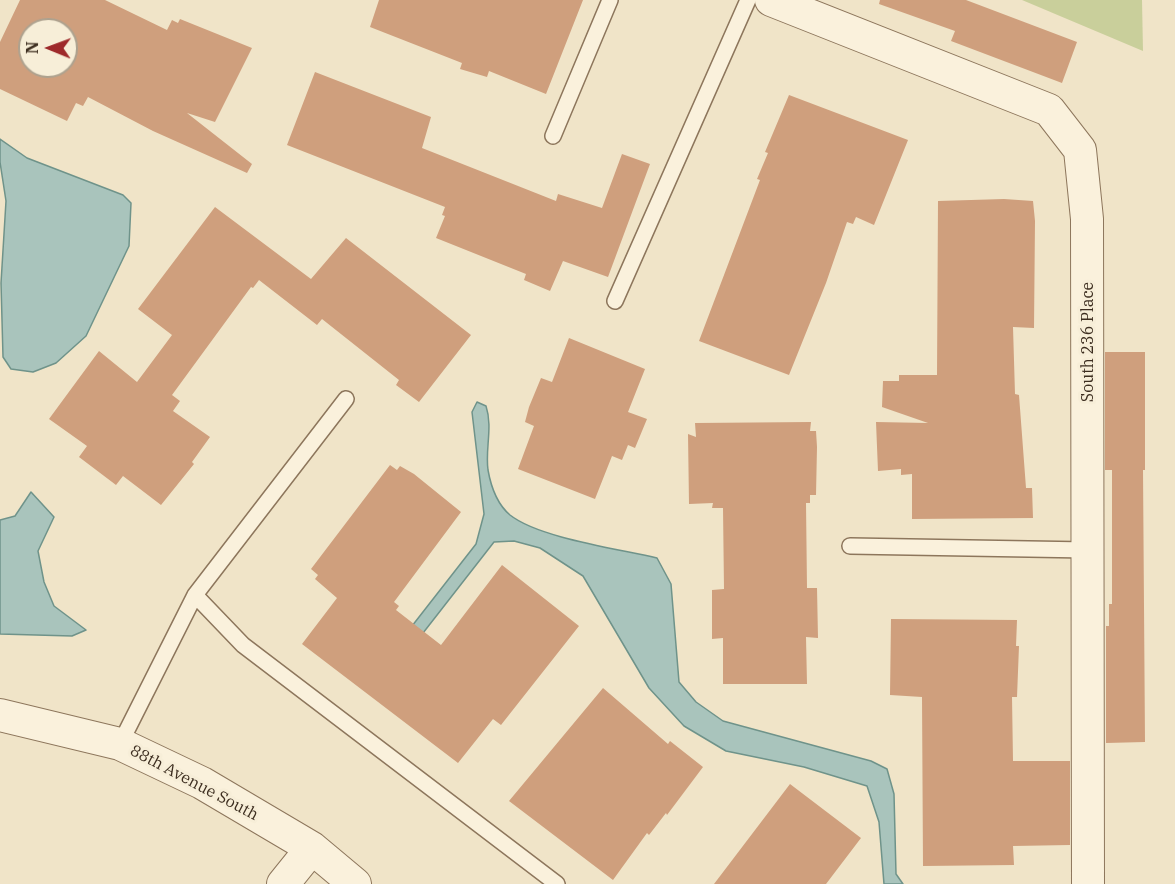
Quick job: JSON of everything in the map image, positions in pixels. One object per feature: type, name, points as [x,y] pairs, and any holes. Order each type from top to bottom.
[{"type":"street","name":"South 236 Place","points":[[771,0],[901,49],[1049,110],[1080,150],[1087,219],[1088,884]]},
{"type":"street","name":"88th Avenue South","points":[[0,715],[120,744],[202,783],[312,848],[356,884]]},
{"type":"street","points":[[284,884],[312,848]]},
{"type":"lane","points":[[553,136],[610,0]]},
{"type":"lane","points":[[615,301],[748,0]]},
{"type":"lane","points":[[120,744],[195,595],[346,399]]},
{"type":"lane","points":[[850,546],[1088,550]]},
{"type":"lane","points":[[195,595],[243,645],[556,884]]},
{"type":"green space","points":[[1022,0],[1142,0],[1143,51]]},
{"type":"water","points":[[0,139],[27,158],[123,195],[131,203],[129,246],[86,336],[56,363],[33,372],[11,369],[3,357],[1,283],[6,201],[0,162]]},
{"type":"water","points":[[477,402],[486,406],[489,430],[488,470],[495,495],[505,511],[523,523],[559,536],[657,558],[671,584],[679,682],[696,702],[723,721],[871,761],[887,769],[894,794],[896,874],[903,884],[884,884],[879,822],[867,786],[804,767],[726,751],[684,726],[649,688],[583,576],[540,548],[514,541],[494,542],[416,642],[412,626],[476,544],[484,514],[472,412]]},
{"type":"water","points":[[31,492],[54,517],[38,551],[44,582],[54,606],[86,630],[72,636],[0,634],[0,520],[15,516]]},
{"type":"building","points":[[20,0],[105,0],[167,30],[172,20],[178,23],[180,19],[252,48],[215,122],[187,113],[252,164],[247,173],[153,131],[88,97],[83,106],[76,103],[67,121],[0,89],[0,42]]},
{"type":"building","points":[[379,0],[583,0],[546,94],[489,71],[487,77],[460,69],[462,63],[370,27]]},
{"type":"building","points":[[880,0],[966,0],[1077,42],[1062,83],[951,41],[955,31],[879,4]]},
{"type":"building","points":[[315,72],[431,117],[422,148],[556,201],[558,194],[602,208],[622,154],[650,164],[608,277],[563,261],[550,291],[524,280],[526,274],[436,238],[445,216],[442,215],[445,207],[287,145]]},
{"type":"building","points":[[789,95],[908,140],[874,225],[856,217],[853,224],[847,222],[826,283],[789,375],[699,341],[760,180],[757,179],[768,153],[765,152]]},
{"type":"building","points":[[1004,199],[1033,201],[1035,221],[1034,328],[1013,327],[1015,394],[1019,395],[1026,488],[1032,488],[1033,518],[912,519],[912,474],[901,475],[901,469],[878,471],[876,422],[928,423],[882,407],[883,381],[899,381],[899,375],[937,375],[938,201]]},
{"type":"building","points":[[215,207],[311,279],[346,238],[471,335],[419,402],[396,385],[399,380],[322,319],[317,325],[259,280],[253,288],[251,287],[172,395],[180,401],[173,411],[210,437],[192,462],[194,464],[161,505],[123,476],[116,485],[79,457],[87,446],[49,419],[99,351],[137,382],[172,335],[138,309]]},
{"type":"building","points":[[569,338],[645,369],[628,412],[647,419],[635,448],[628,445],[622,460],[612,456],[595,499],[518,469],[534,426],[525,422],[529,407],[541,378],[552,382]]},
{"type":"building","points":[[1105,352],[1145,352],[1145,470],[1143,470],[1145,742],[1106,743],[1106,626],[1109,626],[1109,604],[1112,604],[1112,470],[1105,470]]},
{"type":"building","points":[[811,422],[810,431],[816,431],[816,495],[810,495],[810,503],[806,503],[807,588],[817,588],[818,638],[806,637],[807,684],[723,684],[723,638],[712,639],[712,590],[724,589],[723,508],[712,508],[713,503],[689,504],[688,434],[696,437],[695,423]]},
{"type":"building","points":[[390,465],[397,470],[400,466],[414,474],[461,512],[394,602],[399,606],[396,610],[441,645],[502,565],[579,626],[501,725],[493,719],[458,763],[302,644],[337,598],[315,579],[318,575],[311,569]]},
{"type":"building","points":[[891,619],[1017,620],[1016,646],[1019,646],[1017,697],[1012,697],[1013,761],[1070,761],[1070,845],[1013,846],[1014,865],[923,866],[922,697],[890,695]]},
{"type":"building","points":[[603,688],[668,744],[670,741],[703,767],[667,815],[666,813],[649,835],[647,833],[613,880],[509,801]]},
{"type":"building","points":[[790,784],[861,838],[826,884],[714,884]]}]
